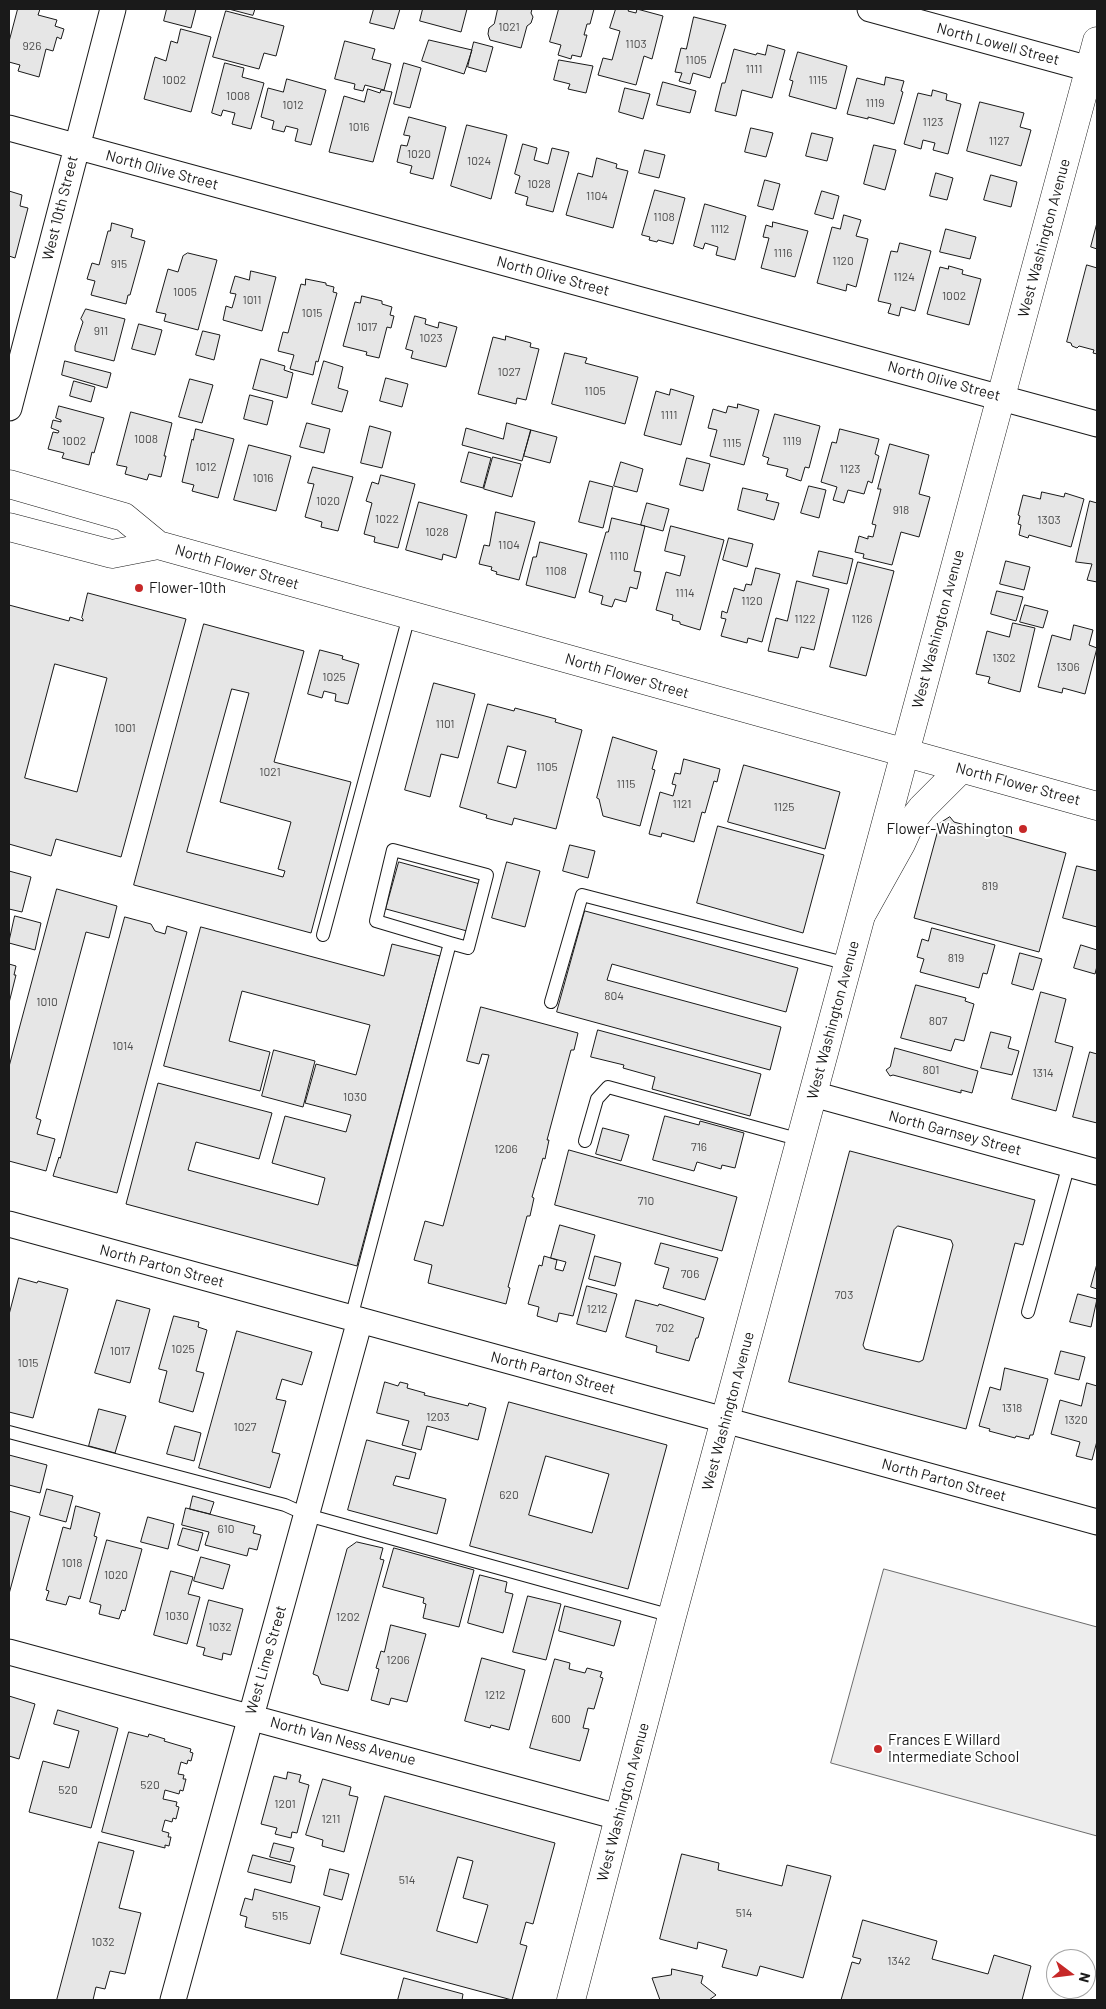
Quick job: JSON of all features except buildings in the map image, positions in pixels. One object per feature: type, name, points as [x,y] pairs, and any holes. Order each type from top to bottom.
[{"type":"street","name":"West 10th Street","points":[[9,408],[113,9]]},
{"type":"street","name":"North Lowell Street","points":[[870,9],[1093,70]]},
{"type":"street","name":"West Washington Avenue","points":[[570,2000],[1001,397],[1093,70],[1097,40]]},
{"type":"street","name":"North Olive Street","points":[[9,128],[1097,424]]},
{"type":"street","name":"North Flower Street","points":[[9,484],[124,517],[158,545],[1097,806]]},
{"type":"street","name":"North Flower Street","points":[[9,527],[112,554],[158,545]]},
{"type":"street","points":[[863,912],[901,844],[911,822],[961,769]]},
{"type":"street","name":"North Garnsey Street","points":[[813,1094],[1097,1172]]},
{"type":"street","name":"North Parton Street","points":[[9,1224],[1097,1522]]},
{"type":"street","name":"West Lime Street","points":[[173,2000],[307,1515],[356,1319]]},
{"type":"street","name":"North Van Ness Avenue","points":[[9,1652],[251,1716],[618,1817]]},
{"type":"lane","points":[[323,935],[409,616]]},
{"type":"lane","points":[[394,850],[486,875],[468,948],[450,943],[376,921],[394,850]]},
{"type":"lane","points":[[551,1002],[582,895],[848,964]]},
{"type":"lane","points":[[356,1319],[450,943]]},
{"type":"lane","points":[[585,1141],[597,1099],[608,1087],[801,1140]]},
{"type":"lane","points":[[1028,1312],[1068,1164]]},
{"type":"lane","points":[[9,1432],[285,1505],[307,1515],[672,1616]]},
{"type":"shaded area","points":[[884,1569],[1097,1627],[1097,1836],[831,1763]]},
{"type":"place","name":"Flower-10th","points":[[139,588]]},
{"type":"place","name":"Flower-Washington","points":[[1023,829]]},
{"type":"place","name":"Frances E Willard Intermediate School","points":[[878,1749]]}]
